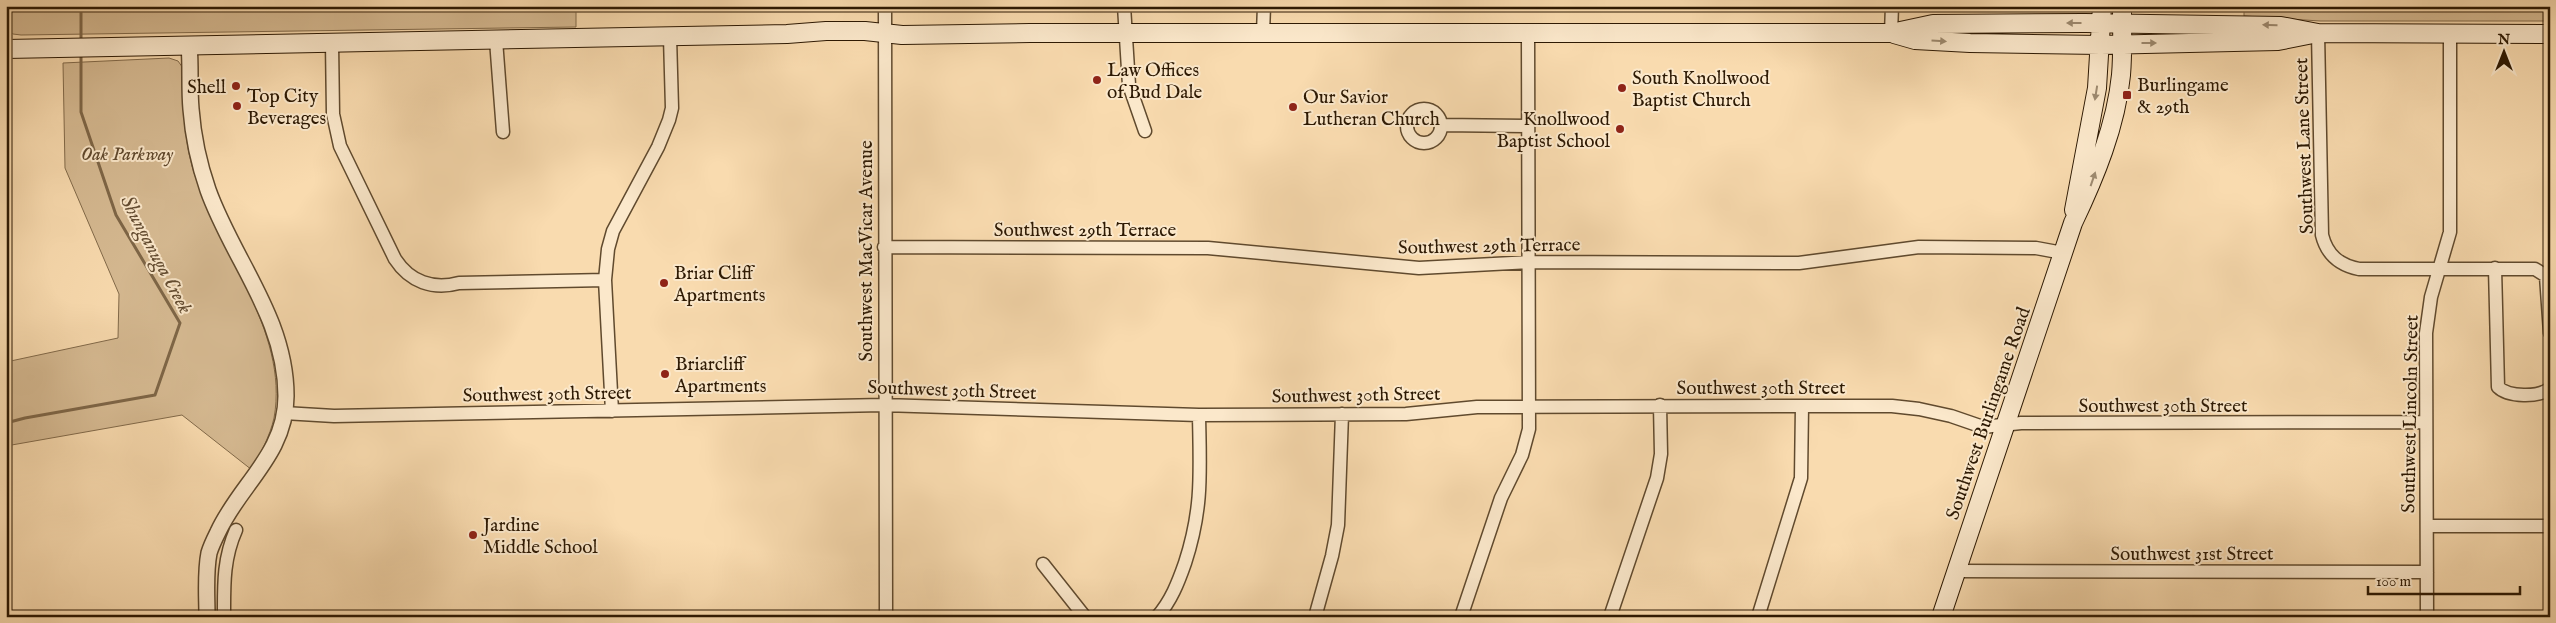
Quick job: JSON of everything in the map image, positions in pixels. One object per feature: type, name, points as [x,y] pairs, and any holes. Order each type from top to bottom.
[{"type":"main road","points":[[6,49],[670,37],[826,31],[958,35],[1125,32],[1891,33],[1933,24],[2102,15],[2281,26],[2318,33],[2550,34]]},
{"type":"main road","name":"Southwest Burlingame Road","points":[[2073,223],[2075,194],[2097,88],[2102,15]]},
{"type":"main road","name":"Southwest Burlingame Road","points":[[1941,617],[2073,223],[2091,185],[2107,136],[2121,77],[2122,15]]},
{"type":"main road","points":[[1891,33],[1915,40],[1970,43],[2101,45],[2278,41],[2318,33]]},
{"type":"street","name":"Southwest MacVicar Avenue","points":[[885,6],[884,405],[886,617]]},
{"type":"street","points":[[1124,6],[1129,85],[1145,131]]},
{"type":"street","points":[[1263,33],[1264,6]]},
{"type":"street","points":[[1891,33],[1892,6]]},
{"type":"street","points":[[1461,617],[1501,498],[1526,445],[1529,429],[1528,33]]},
{"type":"street","name":"Southwest Lane Street","points":[[2318,33],[2322,235],[2331,255],[2341,263],[2359,269],[2440,268]]},
{"type":"street","name":"Southwest Lincoln Street","points":[[2427,617],[2426,333],[2431,297],[2450,232],[2450,34]]},
{"type":"street","points":[[612,410],[605,280],[608,249],[613,231],[658,147],[669,120],[672,108],[670,37]]},
{"type":"street","points":[[496,40],[503,132]]},
{"type":"street","points":[[332,43],[333,114],[340,146],[395,259],[410,276],[421,283],[439,286],[459,283],[605,280]]},
{"type":"street","points":[[189,45],[191,108],[202,168],[217,212],[278,338],[285,376],[284,413],[272,452],[256,476],[227,512],[209,552],[207,613],[224,614],[225,565],[236,530]]},
{"type":"street","points":[[1441,126],[1527,126]]},
{"type":"street","name":"Southwest 29th Terrace","points":[[884,247],[1208,248],[1419,268],[1529,262],[1799,262],[1919,248],[2036,248],[2063,253]]},
{"type":"street","points":[[2440,268],[2535,269],[2548,277],[2550,333]]},
{"type":"street","points":[[2495,268],[2498,387],[2503,392],[2510,394],[2539,394],[2550,388]]},
{"type":"street","name":"Southwest 30th Street","points":[[284,413],[334,416],[884,405],[1199,415],[1406,414],[1477,407],[1660,405],[1892,406],[1935,412],[1983,427],[2006,425],[2426,422]]},
{"type":"street","points":[[1610,617],[1657,478],[1661,454],[1660,405]]},
{"type":"street","points":[[1758,617],[1801,478],[1802,406]]},
{"type":"street","points":[[1314,617],[1332,556],[1338,525],[1342,414]]},
{"type":"street","points":[[1157,617],[1176,587],[1196,523],[1200,486],[1199,415]]},
{"type":"street","points":[[2427,526],[2550,526]]},
{"type":"street","points":[[1043,564],[1086,617]]},
{"type":"street","name":"Southwest 31st Street","points":[[1957,571],[2427,572]]},
{"type":"green space","points":[[6,6],[576,6],[576,27],[21,35],[8,31]]},
{"type":"green space","points":[[2244,6],[2550,6],[2550,21],[2320,21],[2244,16]]},
{"type":"green space","name":"Oak Parkway","points":[[169,58],[178,61],[183,68],[185,129],[192,166],[217,227],[248,289],[271,353],[276,385],[274,418],[267,438],[252,470],[182,415],[6,446],[6,362],[118,338],[119,294],[65,168],[63,63]]},
{"type":"waterway","name":"Shunganuga Creek","points":[[81,6],[81,41]]},
{"type":"waterway","name":"Shunganuga Creek","points":[[6,423],[155,395],[180,323],[116,215],[81,112],[81,52]]},
{"type":"place","name":"Law Offices of Bud Dale","points":[[1097,80]]},
{"type":"place","name":"Shell","points":[[236,86]]},
{"type":"place","name":"South Knollwood Baptist Church","points":[[1622,88]]},
{"type":"place","name":"Burlingame & 29th","points":[[2127,95]]},
{"type":"place","name":"Top City Beverages","points":[[237,106]]},
{"type":"place","name":"Our Savior Lutheran Church","points":[[1293,107]]},
{"type":"place","name":"Knollwood Baptist School","points":[[1620,129]]},
{"type":"place","name":"Briar Cliff Apartments","points":[[664,283]]},
{"type":"place","name":"Briarcliff Apartments","points":[[665,374]]},
{"type":"place","name":"Jardine Middle School","points":[[473,535]]}]
